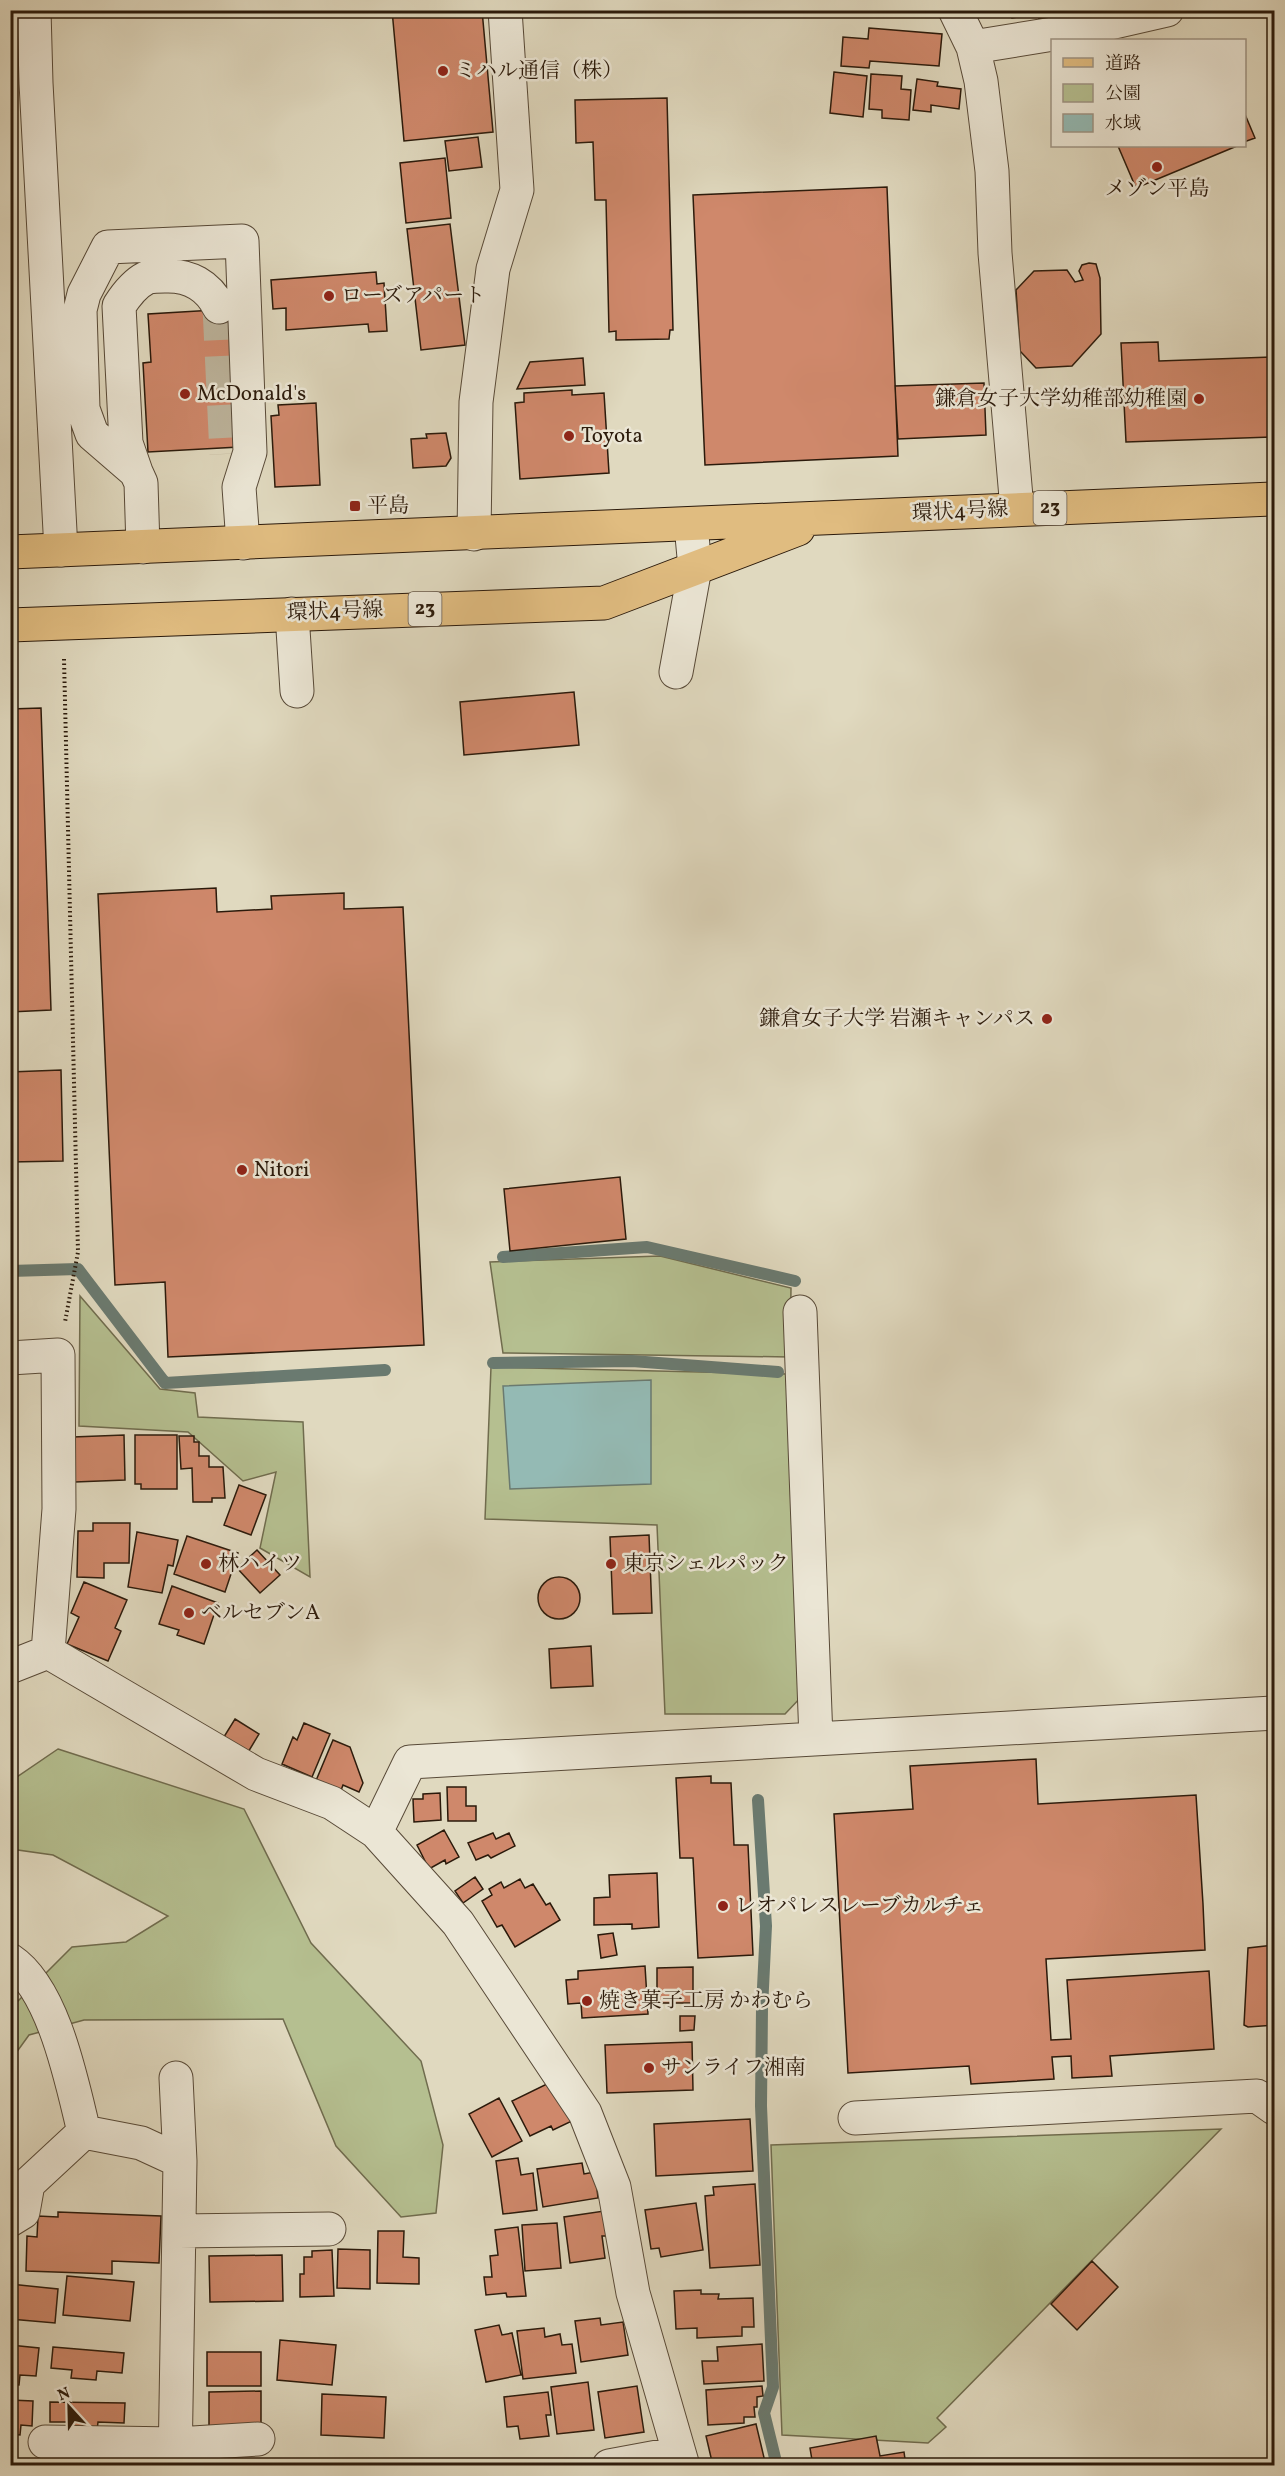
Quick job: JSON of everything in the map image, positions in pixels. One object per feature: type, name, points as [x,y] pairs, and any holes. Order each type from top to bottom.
[{"type":"main road","name":"環状4号線","points":[[10,552],[1275,499]]},
{"type":"main road","name":"環状4号線","points":[[10,625],[604,603],[825,519]]},
{"type":"street","points":[[34,10],[61,550]]},
{"type":"street","points":[[474,534],[478,391],[493,269],[517,190],[505,10]]},
{"type":"street","points":[[955,10],[973,47],[981,81],[992,171],[995,253],[1017,509]]},
{"type":"street","points":[[973,47],[1082,20],[1167,10]]},
{"type":"street","points":[[131,457],[103,445],[92,434],[83,409],[80,310],[84,294],[108,247],[242,241],[250,452],[239,487]]},
{"type":"street","points":[[142,547],[141,483],[131,457],[120,306],[128,292],[147,277],[169,276],[187,278],[199,283],[209,291],[219,307]]},
{"type":"street","points":[[226,454],[239,487],[243,543]]},
{"type":"street","points":[[676,672],[695,568],[691,525]]},
{"type":"street","points":[[292,614],[297,691]]},
{"type":"street","points":[[800,1312],[816,1739]]},
{"type":"street","points":[[10,1358],[58,1355],[59,1509],[48,1652]]},
{"type":"street","points":[[10,1667],[48,1652]]},
{"type":"street","points":[[48,1652],[256,1774],[332,1803],[376,1832],[458,1923],[585,2113],[614,2187],[633,2293],[681,2459],[609,2466]]},
{"type":"street","points":[[376,1832],[410,1762],[1275,1713]]},
{"type":"street","points":[[10,1960],[24,1969],[45,2004],[66,2061],[84,2132]]},
{"type":"street","points":[[176,2078],[180,2160],[176,2455]]},
{"type":"street","points":[[855,2118],[1257,2096],[1275,2108]]},
{"type":"street","points":[[84,2132],[141,2143],[180,2160]]},
{"type":"street","points":[[10,2220],[22,2212],[28,2184],[84,2132]]},
{"type":"street","points":[[179,2231],[329,2229]]},
{"type":"street","points":[[45,2442],[176,2455],[258,2439]]},
{"type":"path","points":[[63,622],[78,1252],[73,1285]]},
{"type":"green space","points":[[660,1256],[791,1288],[790,1357],[503,1353],[490,1262]]},
{"type":"green space","points":[[80,1296],[160,1389],[195,1393],[198,1417],[303,1422],[310,1577],[260,1548],[276,1472],[243,1481],[188,1432],[79,1426]]},
{"type":"green space","points":[[491,1367],[786,1374],[803,1695],[785,1714],[665,1714],[657,1525],[485,1519]]},
{"type":"green space","points":[[58,1749],[244,1809],[311,1943],[421,2061],[443,2145],[436,2213],[401,2217],[336,2146],[283,2019],[84,2020],[29,2035],[11,2060],[11,2008],[72,1947],[126,1942],[168,1916],[53,1855],[11,1849],[11,1781]]},
{"type":"green space","points":[[1221,2129],[937,2418],[946,2427],[928,2443],[782,2435],[771,2145]]},
{"type":"water","points":[[651,1380],[651,1484],[510,1489],[503,1386]]},
{"type":"building","name":"ミハル通信（株）","points":[[392,10],[482,10],[493,132],[404,141]]},
{"type":"building","points":[[1011,10],[1064,10],[1064,15],[1039,19],[1038,14],[1012,18]]},
{"type":"building","points":[[869,28],[942,34],[939,66],[870,61],[869,68],[841,66],[843,37],[868,39]]},
{"type":"building","points":[[834,72],[867,76],[863,117],[830,113]]},
{"type":"building","points":[[871,74],[902,76],[901,89],[911,90],[909,120],[882,118],[882,110],[869,109]]},
{"type":"building","points":[[917,79],[938,82],[937,86],[961,89],[959,109],[931,105],[931,112],[913,110]]},
{"type":"building","points":[[667,98],[673,330],[670,330],[669,339],[616,340],[616,331],[609,332],[606,200],[595,200],[593,142],[576,143],[575,100]]},
{"type":"building","name":"メゾン平島","points":[[1246,117],[1255,138],[1246,141]]},
{"type":"building","points":[[478,137],[482,167],[449,171],[445,141]]},
{"type":"building","name":"メゾン平島","points":[[1118,147],[1235,147],[1136,188]]},
{"type":"building","points":[[445,158],[451,218],[406,223],[400,163]]},
{"type":"building","points":[[887,187],[898,456],[705,465],[693,195]]},
{"type":"building","points":[[450,224],[465,345],[421,350],[407,229]]},
{"type":"building","name":"鎌倉女子大学幼稚部幼稚園","points":[[1096,264],[1100,278],[1101,334],[1072,366],[1036,368],[1020,351],[1016,290],[1034,271],[1067,270],[1075,282],[1083,280],[1079,271],[1082,265]]},
{"type":"building","name":"ローズアパート","points":[[376,272],[377,284],[384,283],[387,331],[369,332],[368,324],[286,330],[286,308],[273,309],[271,280]]},
{"type":"building","points":[[231,309],[239,447],[148,452],[143,363],[151,362],[148,314]]},
{"type":"building","name":"鎌倉女子大学幼稚部幼稚園","points":[[1158,342],[1159,361],[1274,357],[1274,437],[1126,442],[1121,343]]},
{"type":"building","points":[[583,358],[585,385],[517,389],[530,362]]},
{"type":"building","points":[[984,383],[986,435],[898,439],[895,386]]},
{"type":"building","points":[[572,390],[572,395],[604,393],[609,473],[520,479],[515,403],[524,402],[524,393]]},
{"type":"building","points":[[316,403],[320,485],[275,487],[271,416],[279,415],[278,405]]},
{"type":"building","points":[[446,433],[451,458],[446,466],[413,468],[411,439],[427,438],[426,434]]},
{"type":"building","points":[[574,692],[579,745],[464,755],[460,702]]},
{"type":"building","points":[[41,708],[51,1010],[10,1012],[10,709]]},
{"type":"building","points":[[216,888],[217,912],[272,909],[271,896],[344,893],[344,909],[403,907],[424,1345],[168,1357],[165,1282],[115,1285],[98,894]]},
{"type":"building","points":[[61,1070],[63,1161],[10,1162],[10,1072]]},
{"type":"building","points":[[620,1177],[626,1239],[510,1251],[504,1189]]},
{"type":"building","points":[[124,1435],[125,1480],[75,1482],[73,1437]]},
{"type":"building","points":[[135,1435],[177,1435],[177,1489],[141,1489],[141,1484],[135,1484]]},
{"type":"building","points":[[179,1436],[194,1436],[194,1442],[199,1442],[199,1456],[209,1456],[209,1467],[223,1467],[225,1498],[212,1498],[212,1502],[193,1502],[192,1468],[181,1469]]},
{"type":"building","points":[[239,1485],[266,1495],[251,1535],[224,1525]]},
{"type":"building","points":[[93,1523],[130,1523],[129,1563],[104,1563],[104,1578],[77,1577],[78,1531],[93,1531]]},
{"type":"building","points":[[137,1532],[178,1540],[173,1566],[168,1565],[162,1593],[128,1587]]},
{"type":"building","points":[[649,1535],[652,1613],[613,1614],[610,1537]]},
{"type":"building","name":"林ハイツ","points":[[187,1536],[238,1553],[225,1592],[174,1574]]},
{"type":"building","points":[[257,1550],[280,1575],[260,1593],[237,1568]]},
{"type":"building","points":[[559,1577],[567,1578],[574,1583],[579,1590],[579,1606],[574,1613],[567,1618],[559,1619],[551,1618],[544,1613],[539,1606],[538,1598],[539,1590],[544,1583],[551,1578]]},
{"type":"building","points":[[84,1582],[127,1600],[115,1628],[121,1631],[108,1661],[67,1644],[79,1617],[71,1613]]},
{"type":"building","name":"ベルセブンA","points":[[172,1586],[218,1603],[204,1644],[177,1635],[179,1630],[159,1624]]},
{"type":"building","points":[[591,1646],[593,1686],[551,1688],[549,1649]]},
{"type":"building","points":[[235,1719],[259,1734],[247,1754],[222,1740]]},
{"type":"building","points":[[304,1723],[330,1734],[312,1777],[282,1764],[293,1737],[297,1740]]},
{"type":"building","points":[[333,1740],[350,1747],[363,1783],[359,1792],[343,1785],[340,1793],[315,1783]]},
{"type":"building","points":[[1036,1759],[1038,1804],[1196,1795],[1203,1904],[1205,1950],[1046,1959],[1051,2040],[1071,2039],[1067,1980],[1209,1971],[1214,2049],[1110,2056],[1112,2076],[1072,2078],[1071,2056],[1052,2057],[1054,2079],[971,2084],[969,2066],[848,2073],[834,1814],[913,1809],[910,1766]]},
{"type":"building","name":"レオパレスレーブカルチェ","points":[[711,1776],[711,1783],[731,1783],[734,1845],[748,1845],[753,1955],[698,1958],[693,1858],[680,1858],[676,1778]]},
{"type":"building","points":[[447,1787],[466,1787],[466,1806],[476,1806],[476,1821],[448,1821]]},
{"type":"building","points":[[440,1793],[441,1820],[414,1822],[413,1799],[423,1799],[423,1794]]},
{"type":"building","points":[[444,1830],[459,1857],[446,1864],[445,1860],[429,1869],[417,1845]]},
{"type":"building","points":[[493,1833],[496,1839],[509,1833],[515,1846],[491,1858],[488,1855],[476,1860],[468,1843]]},
{"type":"building","points":[[657,1873],[659,1927],[632,1929],[632,1924],[594,1925],[594,1898],[610,1897],[609,1875]]},
{"type":"building","points":[[475,1877],[483,1889],[463,1903],[455,1891]]},
{"type":"building","points":[[520,1879],[525,1888],[533,1884],[546,1905],[550,1903],[560,1920],[515,1947],[502,1925],[497,1927],[482,1901],[492,1895],[489,1889],[501,1882],[504,1888]]},
{"type":"building","points":[[613,1933],[617,1955],[601,1958],[598,1935]]},
{"type":"building","points":[[1274,1945],[1274,2025],[1248,2027],[1244,2025],[1248,1948]]},
{"type":"building","points":[[645,1966],[648,2014],[582,2018],[581,2003],[568,2004],[566,1980],[578,1979],[578,1971]]},
{"type":"building","points":[[693,1967],[693,2003],[657,2003],[657,1968]]},
{"type":"building","points":[[680,2016],[695,2016],[694,2030],[680,2031]]},
{"type":"building","name":"サンライフ湘南","points":[[692,2042],[693,2090],[607,2093],[605,2045]]},
{"type":"building","points":[[553,2081],[572,2121],[553,2130],[551,2126],[530,2136],[512,2101]]},
{"type":"building","points":[[499,2098],[522,2141],[492,2157],[469,2114]]},
{"type":"building","points":[[750,2119],[753,2171],[656,2176],[654,2124]]},
{"type":"building","points":[[518,2158],[521,2175],[533,2173],[537,2210],[503,2214],[496,2161]]},
{"type":"building","points":[[582,2163],[584,2174],[595,2172],[598,2198],[543,2207],[537,2169]]},
{"type":"building","points":[[755,2184],[760,2265],[710,2268],[705,2196],[714,2195],[713,2187]]},
{"type":"building","points":[[696,2203],[703,2250],[661,2257],[659,2248],[651,2249],[645,2210]]},
{"type":"building","points":[[604,2211],[608,2236],[602,2236],[605,2258],[570,2263],[564,2217]]},
{"type":"building","points":[[58,2212],[161,2216],[159,2263],[112,2261],[112,2274],[26,2271],[27,2236],[37,2237],[38,2216],[58,2217]]},
{"type":"building","points":[[557,2223],[561,2268],[525,2271],[522,2225]]},
{"type":"building","points":[[518,2227],[526,2296],[507,2297],[506,2293],[486,2295],[484,2277],[492,2277],[490,2256],[498,2255],[495,2230]]},
{"type":"building","points":[[378,2231],[404,2231],[403,2257],[419,2258],[419,2284],[377,2283]]},
{"type":"building","points":[[338,2249],[370,2250],[370,2289],[337,2288]]},
{"type":"building","points":[[332,2250],[334,2296],[300,2297],[300,2274],[304,2274],[304,2257],[312,2257],[312,2251]]},
{"type":"building","points":[[282,2255],[283,2301],[210,2302],[209,2256]]},
{"type":"building","points":[[1092,2261],[1118,2287],[1077,2330],[1051,2304]]},
{"type":"building","points":[[67,2276],[134,2282],[130,2321],[63,2315]]},
{"type":"building","points":[[10,2284],[58,2289],[55,2323],[10,2319]]},
{"type":"building","points":[[701,2290],[701,2294],[719,2294],[718,2299],[753,2298],[754,2327],[742,2327],[742,2336],[697,2338],[697,2328],[676,2329],[674,2291]]},
{"type":"building","points":[[600,2318],[601,2325],[623,2322],[628,2355],[581,2362],[575,2321]]},
{"type":"building","points":[[499,2325],[502,2335],[512,2333],[521,2375],[486,2382],[475,2330]]},
{"type":"building","points":[[544,2328],[545,2337],[560,2334],[562,2345],[572,2344],[576,2373],[523,2379],[517,2331]]},
{"type":"building","points":[[280,2340],[336,2345],[332,2385],[277,2380]]},
{"type":"building","points":[[762,2344],[764,2381],[704,2384],[702,2361],[718,2361],[717,2347]]},
{"type":"building","points":[[10,2345],[39,2348],[36,2376],[20,2375],[19,2385],[10,2384]]},
{"type":"building","points":[[53,2347],[124,2353],[122,2373],[97,2371],[96,2380],[71,2378],[72,2370],[51,2368]]},
{"type":"building","points":[[207,2352],[261,2352],[261,2386],[207,2386]]},
{"type":"building","points":[[588,2382],[594,2430],[557,2434],[551,2387]]},
{"type":"building","points":[[637,2386],[644,2432],[605,2438],[598,2392]]},
{"type":"building","points":[[762,2386],[763,2396],[757,2397],[757,2407],[754,2407],[755,2417],[744,2417],[744,2423],[708,2425],[706,2390]]},
{"type":"building","points":[[261,2391],[261,2427],[209,2427],[209,2392]]},
{"type":"building","points":[[548,2392],[551,2415],[546,2415],[549,2436],[520,2439],[518,2426],[507,2427],[504,2397]]},
{"type":"building","points":[[322,2394],[386,2397],[384,2438],[321,2435]]},
{"type":"building","points":[[10,2400],[33,2401],[32,2426],[21,2425],[20,2435],[10,2434]]},
{"type":"building","points":[[50,2402],[125,2403],[124,2423],[98,2422],[97,2431],[73,2430],[73,2422],[50,2422]]},
{"type":"building","points":[[756,2424],[766,2466],[713,2466],[706,2436]]},
{"type":"building","points":[[876,2436],[880,2456],[904,2452],[906,2466],[813,2466],[810,2448]]},
{"type":"waterway","points":[[503,1257],[647,1247],[795,1281]]},
{"type":"waterway","points":[[10,1271],[78,1269],[165,1383],[385,1370]]},
{"type":"waterway","points":[[493,1363],[632,1361],[778,1372]]},
{"type":"waterway","points":[[758,1800],[766,1926],[761,2106],[773,2387],[764,2413],[777,2466]]},
{"type":"tunnel","points":[[219,307],[226,454]]},
{"type":"place","name":"ミハル通信（株）","points":[[443,71]]},
{"type":"place","name":"メゾン平島","points":[[1157,167]]},
{"type":"place","name":"ローズアパート","points":[[329,296]]},
{"type":"place","name":"McDonald's","points":[[185,394]]},
{"type":"place","name":"鎌倉女子大学幼稚部幼稚園","points":[[1199,399]]},
{"type":"place","name":"Toyota","points":[[569,436]]},
{"type":"place","name":"平島","points":[[355,506]]},
{"type":"place","name":"鎌倉女子大学 岩瀬キャンパス","points":[[1047,1019]]},
{"type":"place","name":"Nitori","points":[[242,1170]]},
{"type":"place","name":"林ハイツ","points":[[206,1564]]},
{"type":"place","name":"東京シェルパック","points":[[611,1564]]},
{"type":"place","name":"ベルセブンA","points":[[189,1613]]},
{"type":"place","name":"レオパレスレーブカルチェ","points":[[723,1906]]},
{"type":"place","name":"焼き菓子工房 かわむら","points":[[587,2001]]},
{"type":"place","name":"サンライフ湘南","points":[[649,2068]]}]
